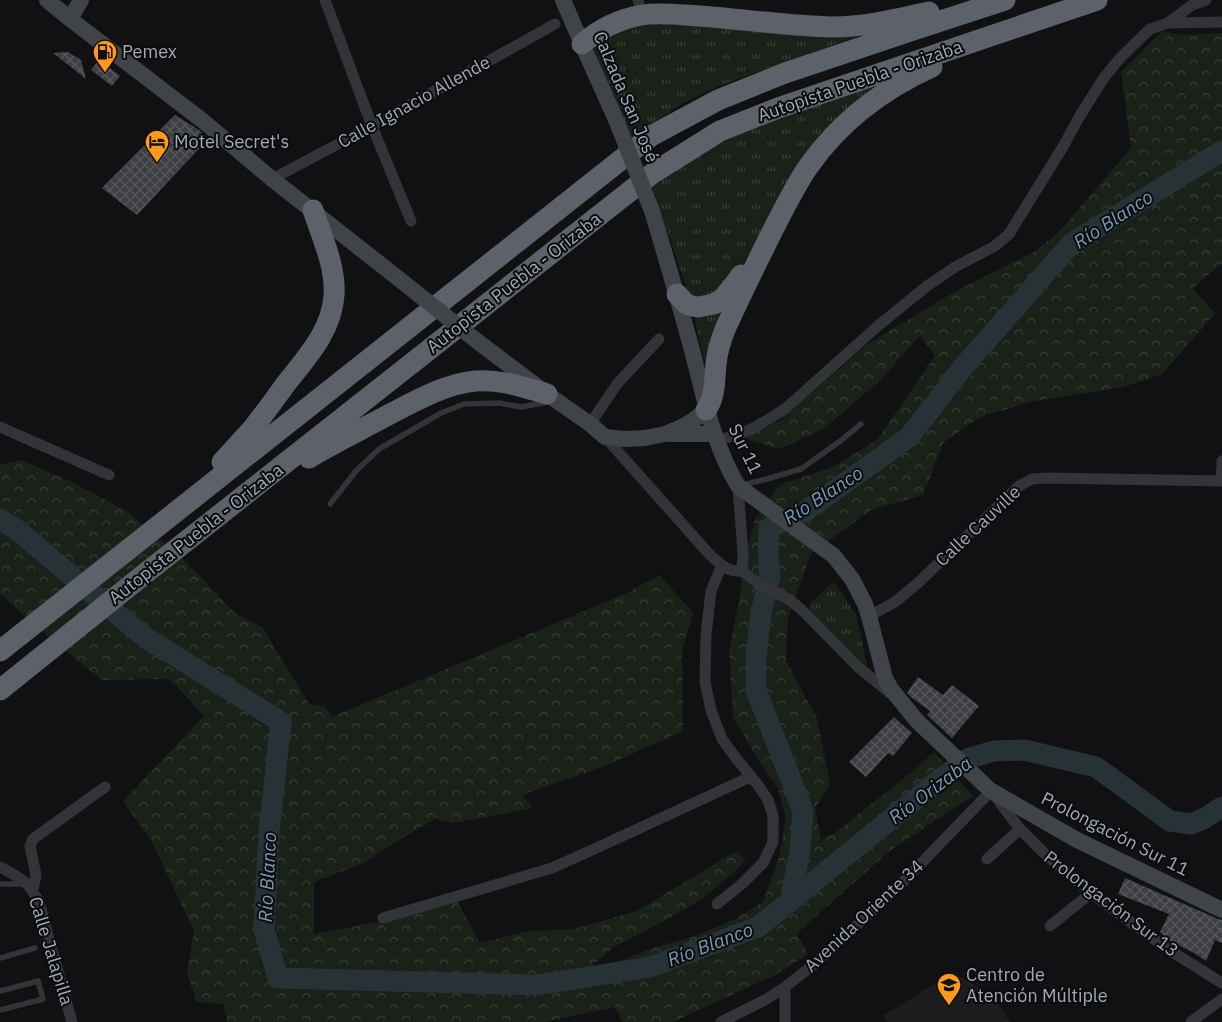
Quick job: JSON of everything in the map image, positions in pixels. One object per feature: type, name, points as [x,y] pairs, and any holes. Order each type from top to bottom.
[{"type":"highway","points":[[582,44],[604,27],[629,18],[640,8],[670,14],[831,27],[886,22],[978,0]]},
{"type":"highway","name":"Autopista Puebla - Orizaba","points":[[0,652],[125,551],[651,136],[718,100],[785,73],[1005,0]]},
{"type":"highway","name":"Autopista Puebla - Orizaba","points":[[0,690],[653,172],[720,131],[778,108],[1097,0]]},
{"type":"highway","points":[[677,294],[686,304],[698,307],[714,304],[722,298],[734,285],[809,166],[831,139],[861,109],[912,76],[1049,16]]},
{"type":"highway","points":[[706,410],[713,398],[720,340],[785,205]]},
{"type":"highway","points":[[180,508],[254,427],[318,342],[327,324],[332,310],[334,283],[327,252],[313,210]]},
{"type":"highway","points":[[218,516],[319,452],[411,403],[450,386],[476,381],[491,381],[507,383],[552,397]]},
{"type":"main road","points":[[47,0],[70,20],[203,121],[272,179],[477,340],[605,437],[625,439],[665,434],[687,424],[706,410]]},
{"type":"main road","points":[[70,20],[81,0]]},
{"type":"main road","name":"Calzada San José","points":[[563,0],[617,122],[652,211]]},
{"type":"main road","name":"Sur 11","points":[[652,211],[677,294],[706,410],[715,438],[730,473],[738,486],[834,556],[859,591],[869,616],[885,678],[891,689],[917,721],[990,790]]},
{"type":"main road","points":[[665,434],[715,438]]},
{"type":"main road","name":"Prolongación Sur 11","points":[[990,790],[1076,840],[1222,910]]},
{"type":"street","points":[[325,0],[372,126],[411,221]]},
{"type":"street","points":[[1168,23],[1192,5],[1206,0]]},
{"type":"street","points":[[715,438],[736,435],[754,428],[785,409],[879,325],[927,286],[955,267],[995,246],[1009,234],[1103,79],[1120,58],[1150,29],[1168,23],[1222,22]]},
{"type":"street","name":"Calle Ignacio Allende","points":[[272,179],[372,126],[555,24]]},
{"type":"street","points":[[590,424],[617,384],[659,339]]},
{"type":"street","points":[[0,427],[109,475]]},
{"type":"street","points":[[605,437],[710,555],[728,570],[743,572],[760,585],[790,600],[858,667],[901,702]]},
{"type":"street","points":[[1222,461],[1222,481]]},
{"type":"street","name":"Calle Cauville","points":[[869,616],[895,602],[919,582],[1019,486],[1032,479],[1222,481]]},
{"type":"street","points":[[738,486],[744,554],[743,572]]},
{"type":"street","points":[[717,904],[743,883],[763,863],[774,842],[773,816],[768,800],[722,739],[711,710],[705,682],[706,635],[711,590],[722,565]]},
{"type":"street","points":[[383,918],[552,868],[750,777]]},
{"type":"street","points":[[30,887],[36,875],[30,846],[33,839],[105,786]]},
{"type":"street","name":"Prolongación Sur 13","points":[[990,790],[1020,829],[1046,855],[1091,893],[1166,948],[1222,983]]},
{"type":"street","name":"Avenida Oriente 34","points":[[721,1022],[765,1000],[817,962],[902,884],[990,790]]},
{"type":"street","points":[[987,859],[1020,829]]},
{"type":"street","name":"Calle Jalapilla","points":[[0,867],[19,877],[30,887],[39,902],[72,1022]]},
{"type":"street","points":[[1050,926],[1091,893]]},
{"type":"street","points":[[785,987],[785,1022]]},
{"type":"street","points":[[1191,1022],[1222,999]]},
{"type":"lane","points":[[330,504],[356,471],[379,449],[441,413],[464,404],[499,403],[521,407],[552,397]]},
{"type":"lane","points":[[738,486],[801,469],[861,424]]},
{"type":"lane","points":[[0,884],[30,887]]},
{"type":"lane","points":[[0,958],[35,948]]},
{"type":"lane","points":[[0,991],[38,981],[43,999],[0,1010]]},
{"type":"shaded area","name":"Centro de Atención Múltiple","points":[[953,972],[993,996],[1010,1022],[887,1022],[883,1016]]},
{"type":"green space","points":[[652,22],[861,35],[719,86],[682,104],[632,136],[593,46],[628,27]]},
{"type":"green space","points":[[1162,31],[1183,35],[1222,33],[1222,263],[1193,288],[1215,314],[1162,374],[1124,387],[1034,401],[980,417],[943,443],[923,495],[871,510],[811,554],[788,617],[786,661],[817,718],[830,784],[815,808],[821,840],[836,832],[912,772],[934,752],[973,796],[891,850],[797,933],[808,954],[775,975],[673,1022],[623,1022],[615,1007],[544,1022],[227,1022],[223,1004],[196,1002],[187,972],[194,931],[152,842],[123,801],[204,716],[170,679],[102,680],[0,594],[0,465],[21,460],[76,484],[128,512],[188,564],[235,613],[262,627],[310,705],[324,705],[332,717],[627,593],[660,575],[693,613],[682,653],[683,731],[605,766],[522,795],[532,808],[453,823],[435,819],[364,863],[314,882],[314,934],[372,923],[457,901],[480,943],[530,931],[574,929],[637,911],[736,851],[746,861],[706,896],[679,913],[614,947],[590,967],[618,962],[652,948],[695,936],[733,920],[763,902],[779,857],[786,818],[778,788],[762,766],[733,717],[729,650],[741,590],[742,571],[755,519],[779,485],[833,467],[877,440],[935,356],[920,335],[881,380],[822,430],[778,449],[743,438],[781,420],[869,343],[956,291],[1034,252],[1060,231],[1131,148],[1121,72]]},
{"type":"green space","points":[[907,72],[791,180],[745,260],[724,290],[702,302],[688,293],[651,183],[748,128]]},
{"type":"green space","points":[[722,309],[710,386],[694,316],[707,316]]},
{"type":"green space","points":[[834,582],[856,614],[868,670],[810,614],[809,604]]},
{"type":"building","points":[[68,52],[81,60],[86,79],[53,53]]},
{"type":"building","name":"Pemex","points":[[99,60],[120,76],[112,86],[91,70]]},
{"type":"building","name":"Motel Secret's","points":[[175,115],[199,130],[208,139],[137,215],[102,188]]},
{"type":"building","points":[[918,677],[943,695],[952,685],[979,706],[952,738],[927,715],[930,711],[907,693]]},
{"type":"building","points":[[894,717],[912,733],[893,756],[888,753],[866,777],[849,762]]},
{"type":"building","points":[[1125,878],[1222,920],[1222,943],[1215,940],[1206,961],[1169,940],[1160,932],[1169,914],[1118,894]]},
{"type":"waterway","name":"Río Blanco","points":[[0,519],[16,529],[143,636],[281,722],[269,832],[264,930],[278,978],[537,985],[650,967],[758,927],[790,901],[800,851],[803,811],[756,690],[756,658],[761,612],[770,576],[769,528],[803,513],[909,437],[964,366],[1072,243],[1222,151]]},
{"type":"waterway","name":"Río Orizaba","points":[[790,901],[934,784],[969,758],[994,751],[1024,750],[1096,767],[1170,821],[1191,824],[1222,807]]},
{"type":"place","name":"Pemex","points":[[105,73]]},
{"type":"place","name":"Motel Secret's","points":[[157,163]]},
{"type":"place","name":"Centro de Atención Múltiple","points":[[949,1006]]}]
